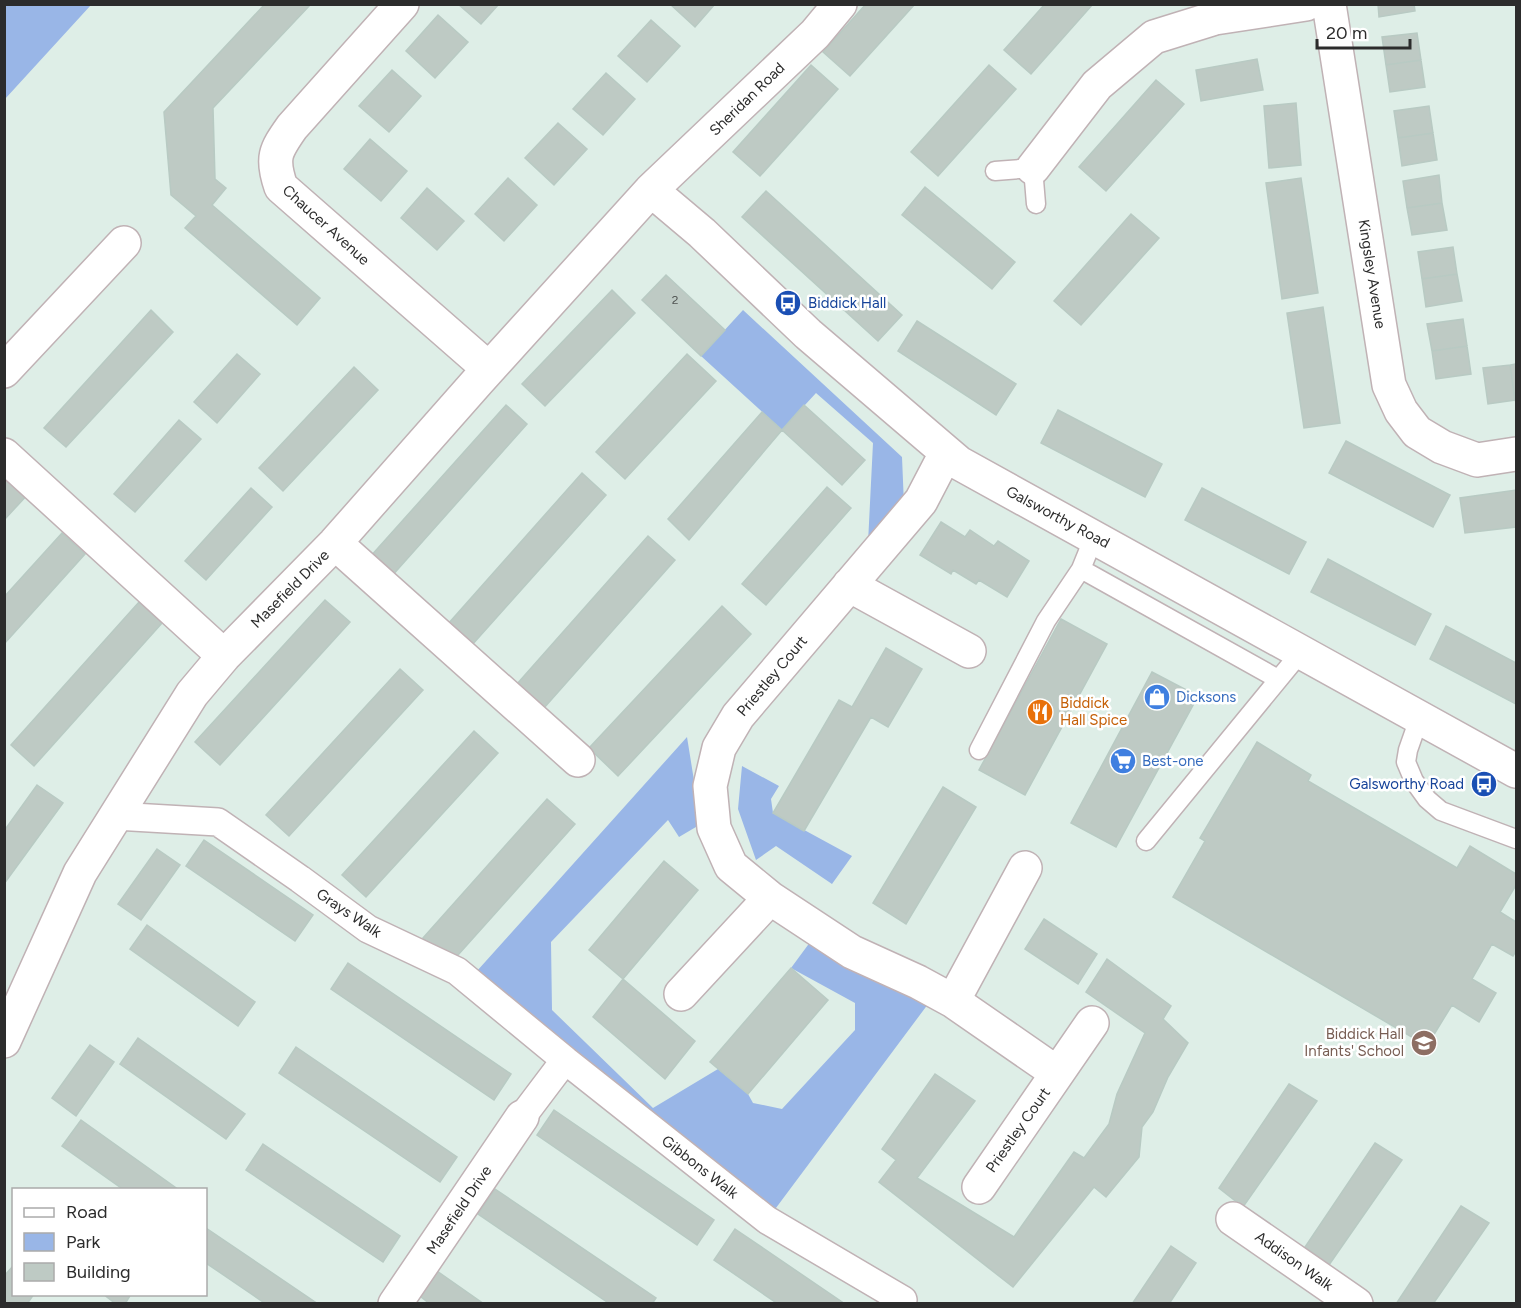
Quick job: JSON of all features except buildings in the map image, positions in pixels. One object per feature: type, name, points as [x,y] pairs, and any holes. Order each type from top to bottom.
[{"type":"street","name":"Chaucer Avenue","points":[[402,4],[292,127],[277,147],[275,171],[281,188],[489,369]]},
{"type":"street","name":"Sheridan Road","points":[[651,190],[815,34],[840,4]]},
{"type":"street","points":[[1033,168],[1097,85],[1154,37],[1215,18],[1306,4]]},
{"type":"street","name":"Kingsley Avenue","points":[[1329,4],[1389,385],[1401,411],[1417,432],[1442,447],[1477,460],[1516,454]]},
{"type":"street","name":"Masefield Drive","points":[[4,1041],[80,873],[192,694],[224,656],[335,543],[651,190]]},
{"type":"street","name":"Galsworthy Road","points":[[651,190],[702,233],[808,334],[958,463],[1516,771]]},
{"type":"street","points":[[4,371],[124,243]]},
{"type":"street","name":"Priestley Court","points":[[946,453],[921,501],[738,716],[719,748],[710,786],[714,828],[731,866],[770,898],[852,952],[918,982],[953,1001],[1057,1074]]},
{"type":"street","points":[[4,455],[224,656]]},
{"type":"street","points":[[335,543],[578,759]]},
{"type":"street","points":[[849,585],[969,651]]},
{"type":"street","name":"Grays Walk","points":[[116,816],[218,822],[368,929],[457,971],[565,1060]]},
{"type":"street","points":[[953,1001],[1025,868]]},
{"type":"street","points":[[681,994],[770,898]]},
{"type":"street","name":"Priestley Court","points":[[979,1187],[1092,1023]]},
{"type":"street","points":[[522,1117],[565,1060]]},
{"type":"street","name":"Gibbons Walk","points":[[565,1060],[767,1220],[904,1302]]},
{"type":"street","name":"Masefield Drive","points":[[395,1304],[522,1117]]},
{"type":"street","name":"Addison Walk","points":[[1233,1218],[1356,1304]]},
{"type":"lane","points":[[995,171],[1033,168],[1036,204]]},
{"type":"lane","points":[[979,750],[1046,621],[1081,569],[1094,537]]},
{"type":"lane","points":[[1081,569],[1278,679]]},
{"type":"lane","points":[[1146,841],[1301,652]]},
{"type":"lane","points":[[1423,719],[1415,730],[1406,762],[1414,781],[1427,799],[1441,811],[1516,839]]},
{"type":"green space","points":[[4,5],[91,5],[5,99]]},
{"type":"green space","points":[[743,310],[902,457],[904,505],[868,543],[873,443],[816,393],[782,430],[701,356]]},
{"type":"green space","points":[[687,737],[701,824],[679,837],[668,820],[551,942],[552,1010],[653,1108],[718,1069],[748,1094],[753,1103],[782,1109],[855,1030],[855,1003],[791,968],[819,930],[937,992],[767,1220],[468,981]]},
{"type":"green space","points":[[742,766],[779,786],[771,799],[773,813],[852,856],[832,884],[776,846],[756,860],[738,809]]},
{"type":"place","name":"Biddick Hall","points":[[788,303]]},
{"type":"place","name":"Dicksons","points":[[1157,697]]},
{"type":"place","name":"Biddick Hall Spice","points":[[1040,712]]},
{"type":"place","name":"Best-one","points":[[1123,761]]},
{"type":"place","name":"Galsworthy Road","points":[[1484,784]]},
{"type":"place","name":"Biddick Hall Infants' School","points":[[1424,1043]]}]
